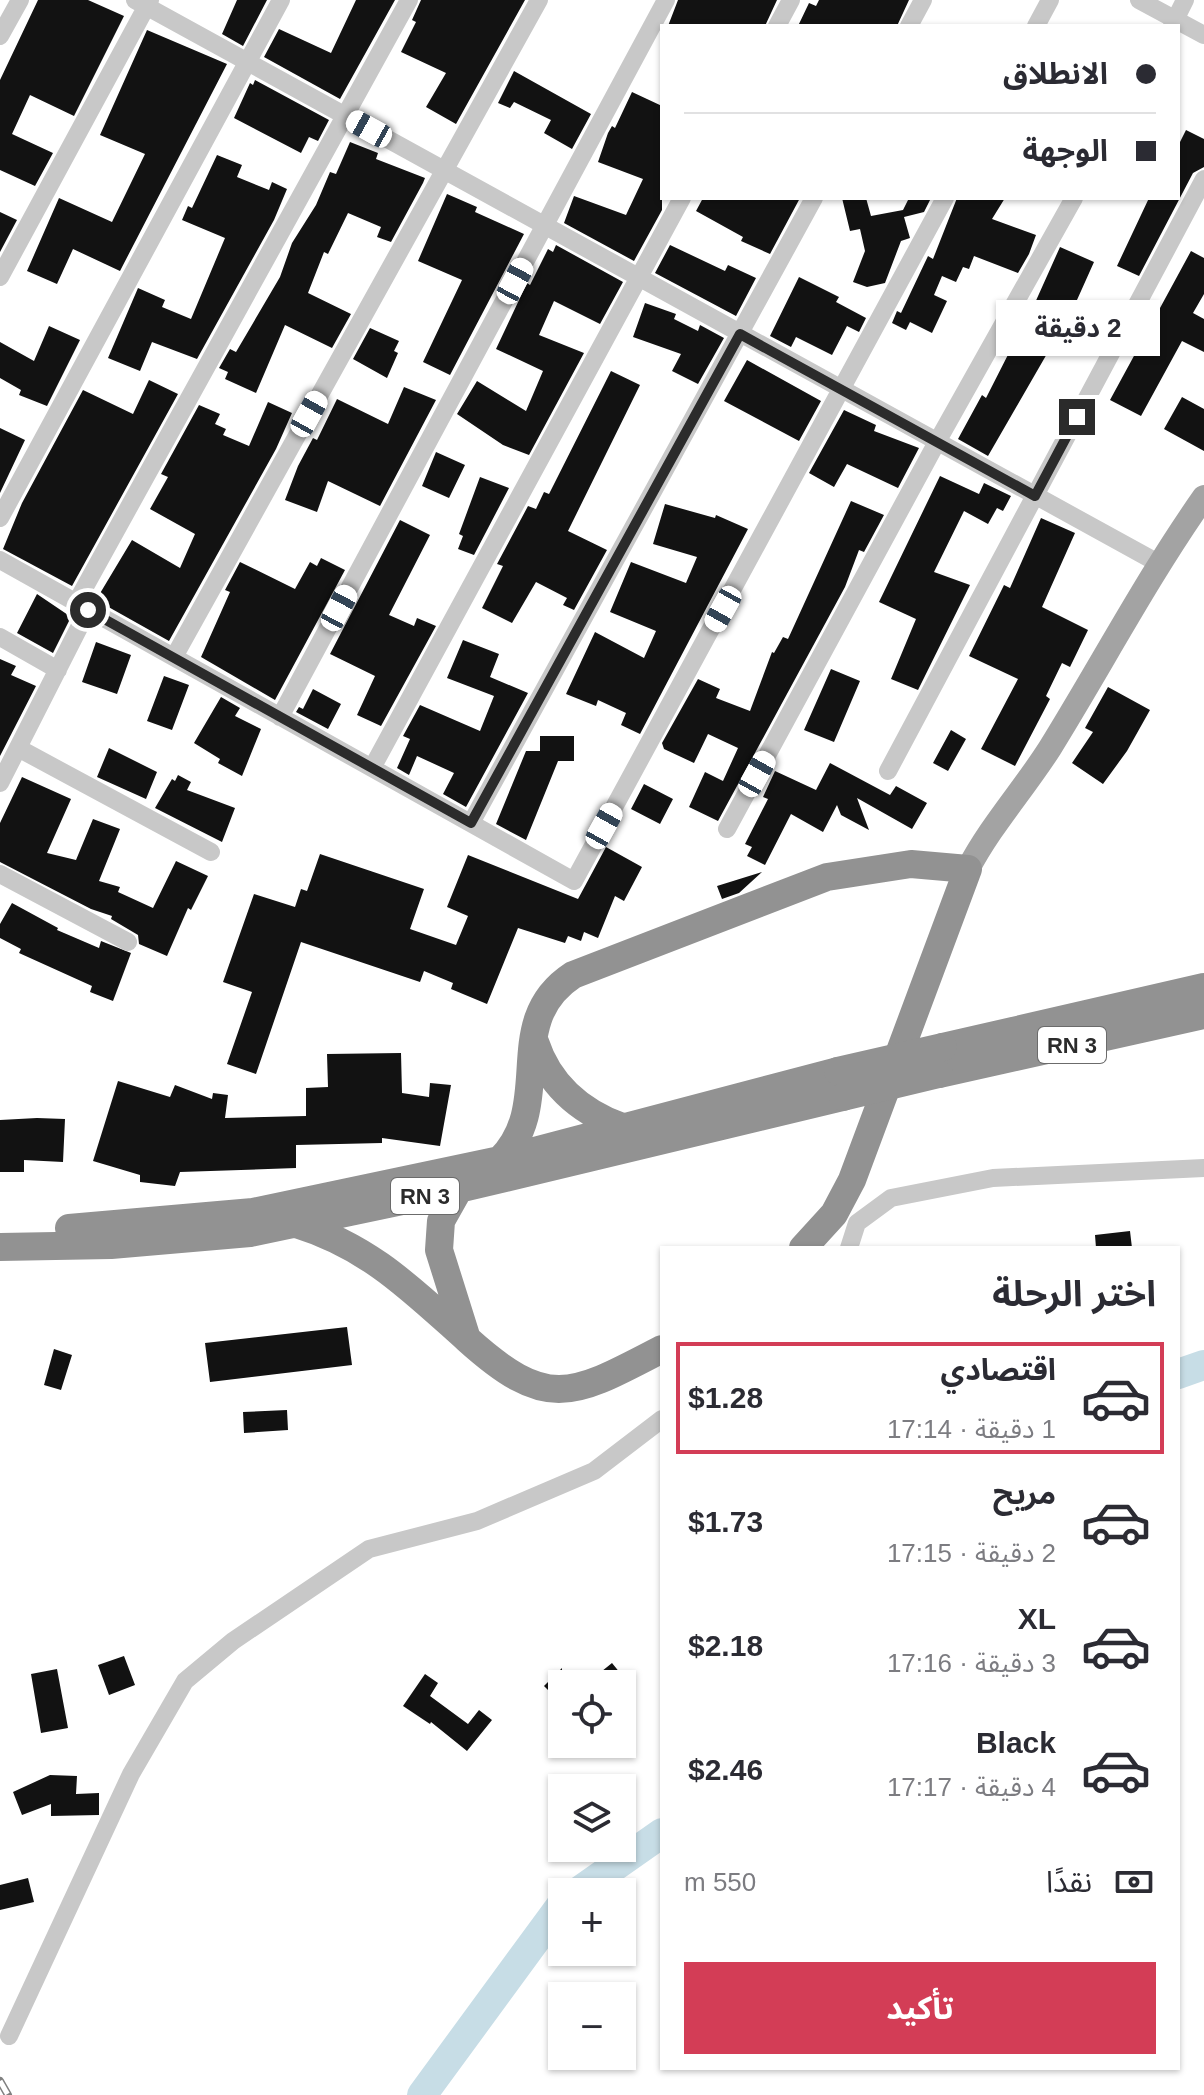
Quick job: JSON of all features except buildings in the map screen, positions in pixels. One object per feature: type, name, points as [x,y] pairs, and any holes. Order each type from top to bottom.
[{"type":"highway","points":[[500,1160],[517,1140],[527,1117],[532,1033],[546,999],[573,975],[827,877],[911,864],[968,869],[852,1180],[846,1219],[806,1246]]},
{"type":"highway","name":"RN 3","points":[[0,1247],[111,1245],[250,1233],[459,1189],[1204,987]]},
{"type":"highway","name":"RN 3","points":[[941,1060],[1204,1015]]},
{"type":"highway","points":[[532,1033],[538,1051],[558,1085],[587,1111],[622,1127]]},
{"type":"highway","name":"RN 3","points":[[0,1228],[78,1228],[253,1212],[500,1160],[622,1127],[841,1084]]},
{"type":"highway","points":[[459,1189],[441,1221],[439,1250],[467,1339]]},
{"type":"highway","points":[[296,1224],[333,1235],[364,1251],[394,1273],[513,1378],[544,1388],[566,1390],[602,1380],[660,1350]]},
{"type":"main road","points":[[968,869],[983,840],[1049,750],[1158,563],[1204,497]]},
{"type":"street","points":[[0,36],[20,0]]},
{"type":"street","points":[[0,518],[281,0]]},
{"type":"street","points":[[0,783],[58,670],[82,607],[343,115],[409,0]]},
{"type":"street","points":[[174,657],[539,0]]},
{"type":"street","points":[[280,717],[666,0]]},
{"type":"street","points":[[778,24],[791,0]]},
{"type":"street","points":[[910,24],[923,0]]},
{"type":"street","points":[[1037,24],[1050,0]]},
{"type":"street","points":[[1139,0],[1174,22],[1185,0]]},
{"type":"street","points":[[0,277],[144,2],[445,172],[1158,563]]},
{"type":"street","points":[[1180,25],[1204,35]]},
{"type":"street","points":[[888,771],[1204,179]]},
{"type":"street","points":[[372,768],[681,200]]},
{"type":"street","points":[[471,823],[813,200]]},
{"type":"street","points":[[0,560],[574,881],[843,391],[944,200]]},
{"type":"street","points":[[727,829],[937,442],[1073,200]]},
{"type":"street","points":[[0,637],[58,670]]},
{"type":"street","points":[[18,748],[211,852]]},
{"type":"street","points":[[0,874],[128,942]]},
{"type":"street","points":[[849,1246],[846,1219],[891,1198],[993,1178],[1204,1168]]},
{"type":"street","points":[[9,2036],[131,1774],[185,1681],[233,1641],[369,1549],[477,1521],[594,1471],[660,1421]]},
{"type":"waterway","points":[[1180,1373],[1204,1365]]},
{"type":"waterway","points":[[598,1878],[660,1834]]},
{"type":"waterway","points":[[422,2095],[548,1923]]},
{"type":"railway","points":[[0,2081],[8,2095]]},
{"type":"route","points":[[88,610],[471,823],[740,334],[1035,496],[1077,417]]}]
